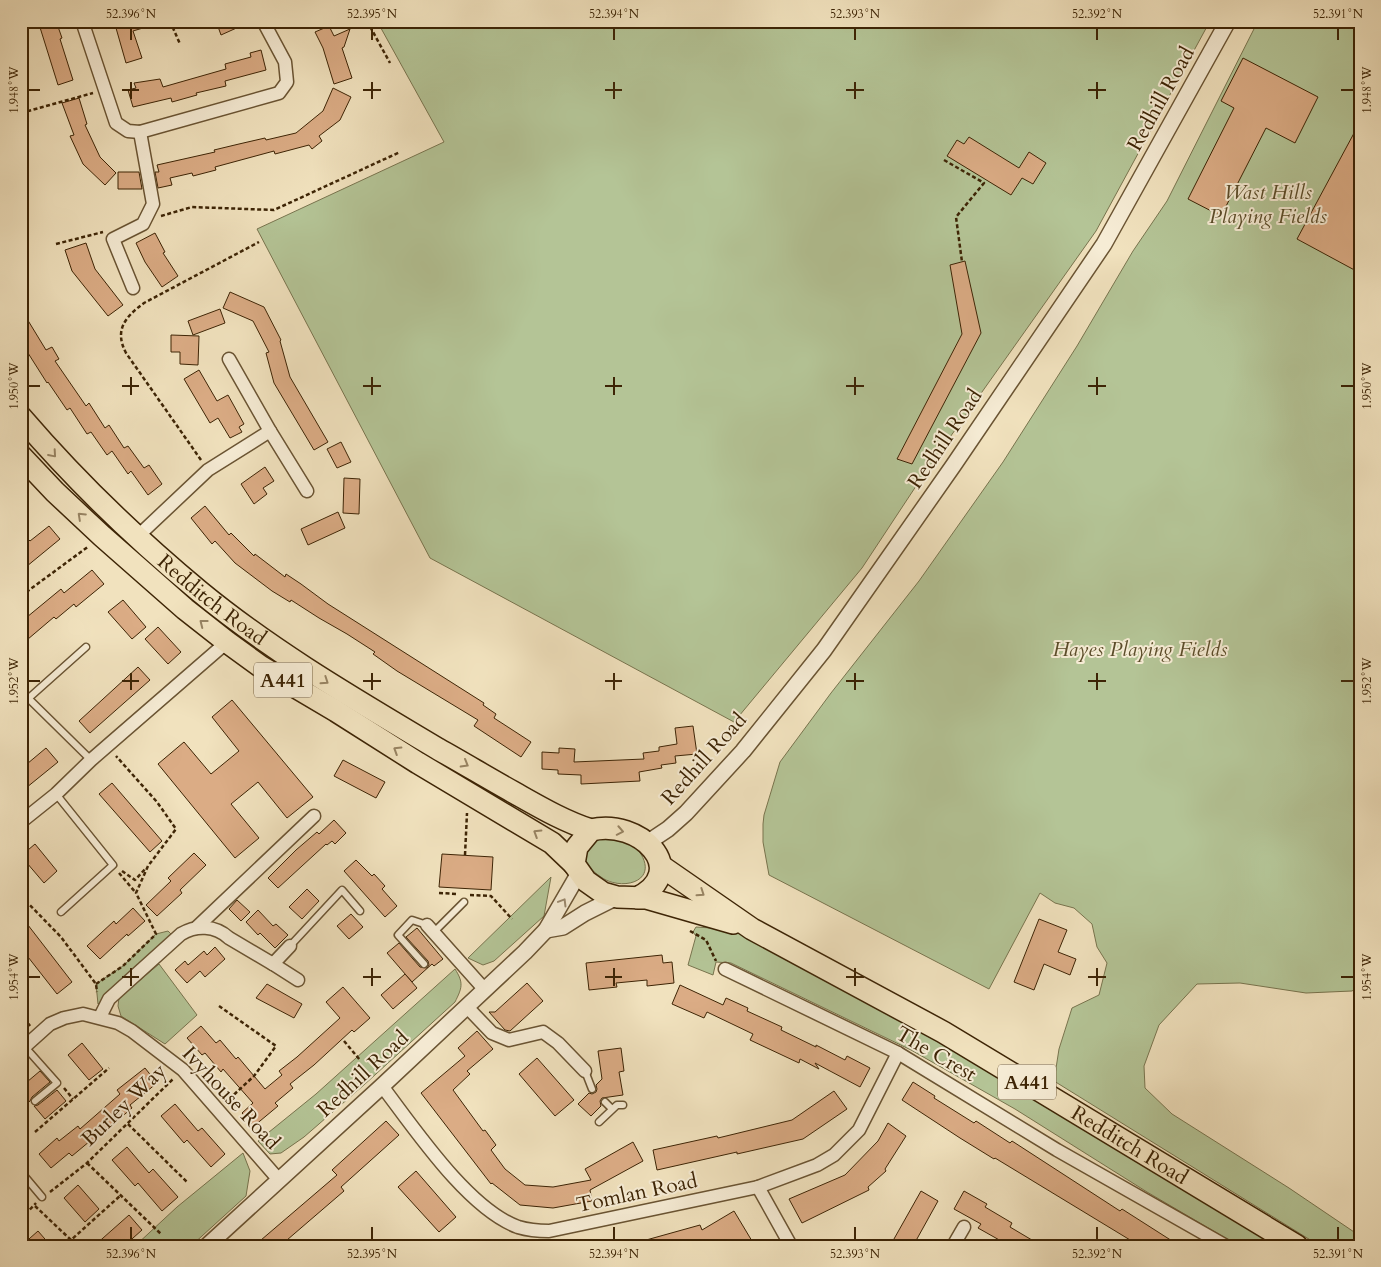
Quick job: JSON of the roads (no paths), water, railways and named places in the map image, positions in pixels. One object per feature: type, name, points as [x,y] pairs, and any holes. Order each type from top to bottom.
[{"type":"highway","name":"Redditch Road","points":[[21,417],[62,464],[137,537],[200,592],[272,645],[348,695],[542,808],[575,825],[591,830]]},
{"type":"highway","name":"Redditch Road","points":[[21,456],[55,492],[102,536],[185,609],[227,642],[260,666],[552,843],[577,869]]},
{"type":"highway","name":"A441","points":[[591,830],[615,829],[626,831],[640,838],[647,843],[657,856],[661,866]]},
{"type":"highway","points":[[577,869],[577,847],[591,830]]},
{"type":"highway","name":"Redditch Road","points":[[661,866],[752,929],[943,1032],[1297,1246]]},
{"type":"highway","points":[[627,898],[646,894],[656,883],[661,866]]},
{"type":"highway","name":"A441","points":[[577,869],[596,888],[627,898]]},
{"type":"highway","name":"Redditch Road","points":[[627,898],[653,900],[752,929]]},
{"type":"street","points":[[82,21],[116,123],[128,131],[140,132],[279,93],[287,82],[284,62],[266,22]]},
{"type":"street","name":"Redhill Road","points":[[647,843],[686,814],[743,751],[824,650],[948,474],[1104,244],[1228,21]]},
{"type":"street","points":[[133,288],[113,239],[142,224],[153,204],[140,132]]},
{"type":"street","points":[[229,359],[307,491]]},
{"type":"street","points":[[137,537],[208,470],[270,431]]},
{"type":"street","points":[[21,822],[56,794],[91,760],[227,642]]},
{"type":"street","points":[[196,928],[314,816]]},
{"type":"street","name":"Redhill Road","points":[[207,1246],[467,1007],[546,930],[577,869]]},
{"type":"street","name":"Redhill Road","points":[[546,930],[563,927],[584,913],[627,898]]},
{"type":"street","points":[[100,1017],[109,999],[181,934],[190,929],[211,928],[223,932],[228,938],[298,980]]},
{"type":"street","points":[[430,928],[484,990]]},
{"type":"street","points":[[273,964],[290,946]]},
{"type":"street","name":"The Crest","points":[[725,969],[898,1053],[1057,1150],[1226,1246]]},
{"type":"street","points":[[467,1007],[492,1033],[509,1040],[543,1032],[577,1054],[586,1071]]},
{"type":"street","name":"Ivyhouse Road","points":[[23,1048],[50,1024],[64,1018],[83,1014],[118,1023],[132,1031],[183,1070],[279,1180]]},
{"type":"street","name":"Tomlan Road","points":[[382,1086],[454,1179],[484,1206],[518,1227],[548,1231],[566,1229],[758,1187],[817,1165],[834,1155],[859,1130],[898,1053]]},
{"type":"street","points":[[758,1187],[791,1246]]},
{"type":"street","points":[[954,1246],[964,1227]]},
{"type":"lane","points":[[21,705],[86,647]]},
{"type":"lane","points":[[29,699],[91,760]]},
{"type":"lane","points":[[56,794],[113,866],[61,912]]},
{"type":"lane","points":[[290,946],[342,890],[360,911]]},
{"type":"lane","points":[[424,964],[398,935],[412,920],[430,928],[464,902]]},
{"type":"lane","points":[[23,1048],[57,1083],[35,1101]]},
{"type":"lane","points":[[586,1071],[592,1089]]},
{"type":"lane","points":[[605,1102],[612,1109]]},
{"type":"lane","points":[[598,1122],[617,1105],[623,1105]]},
{"type":"lane","points":[[21,1172],[42,1197]]},
{"type":"park label","name":"Wast Hills Playing Fields","points":[[1268,204]]},
{"type":"park label","name":"Hayes Playing Fields","points":[[1140,649]]}]
